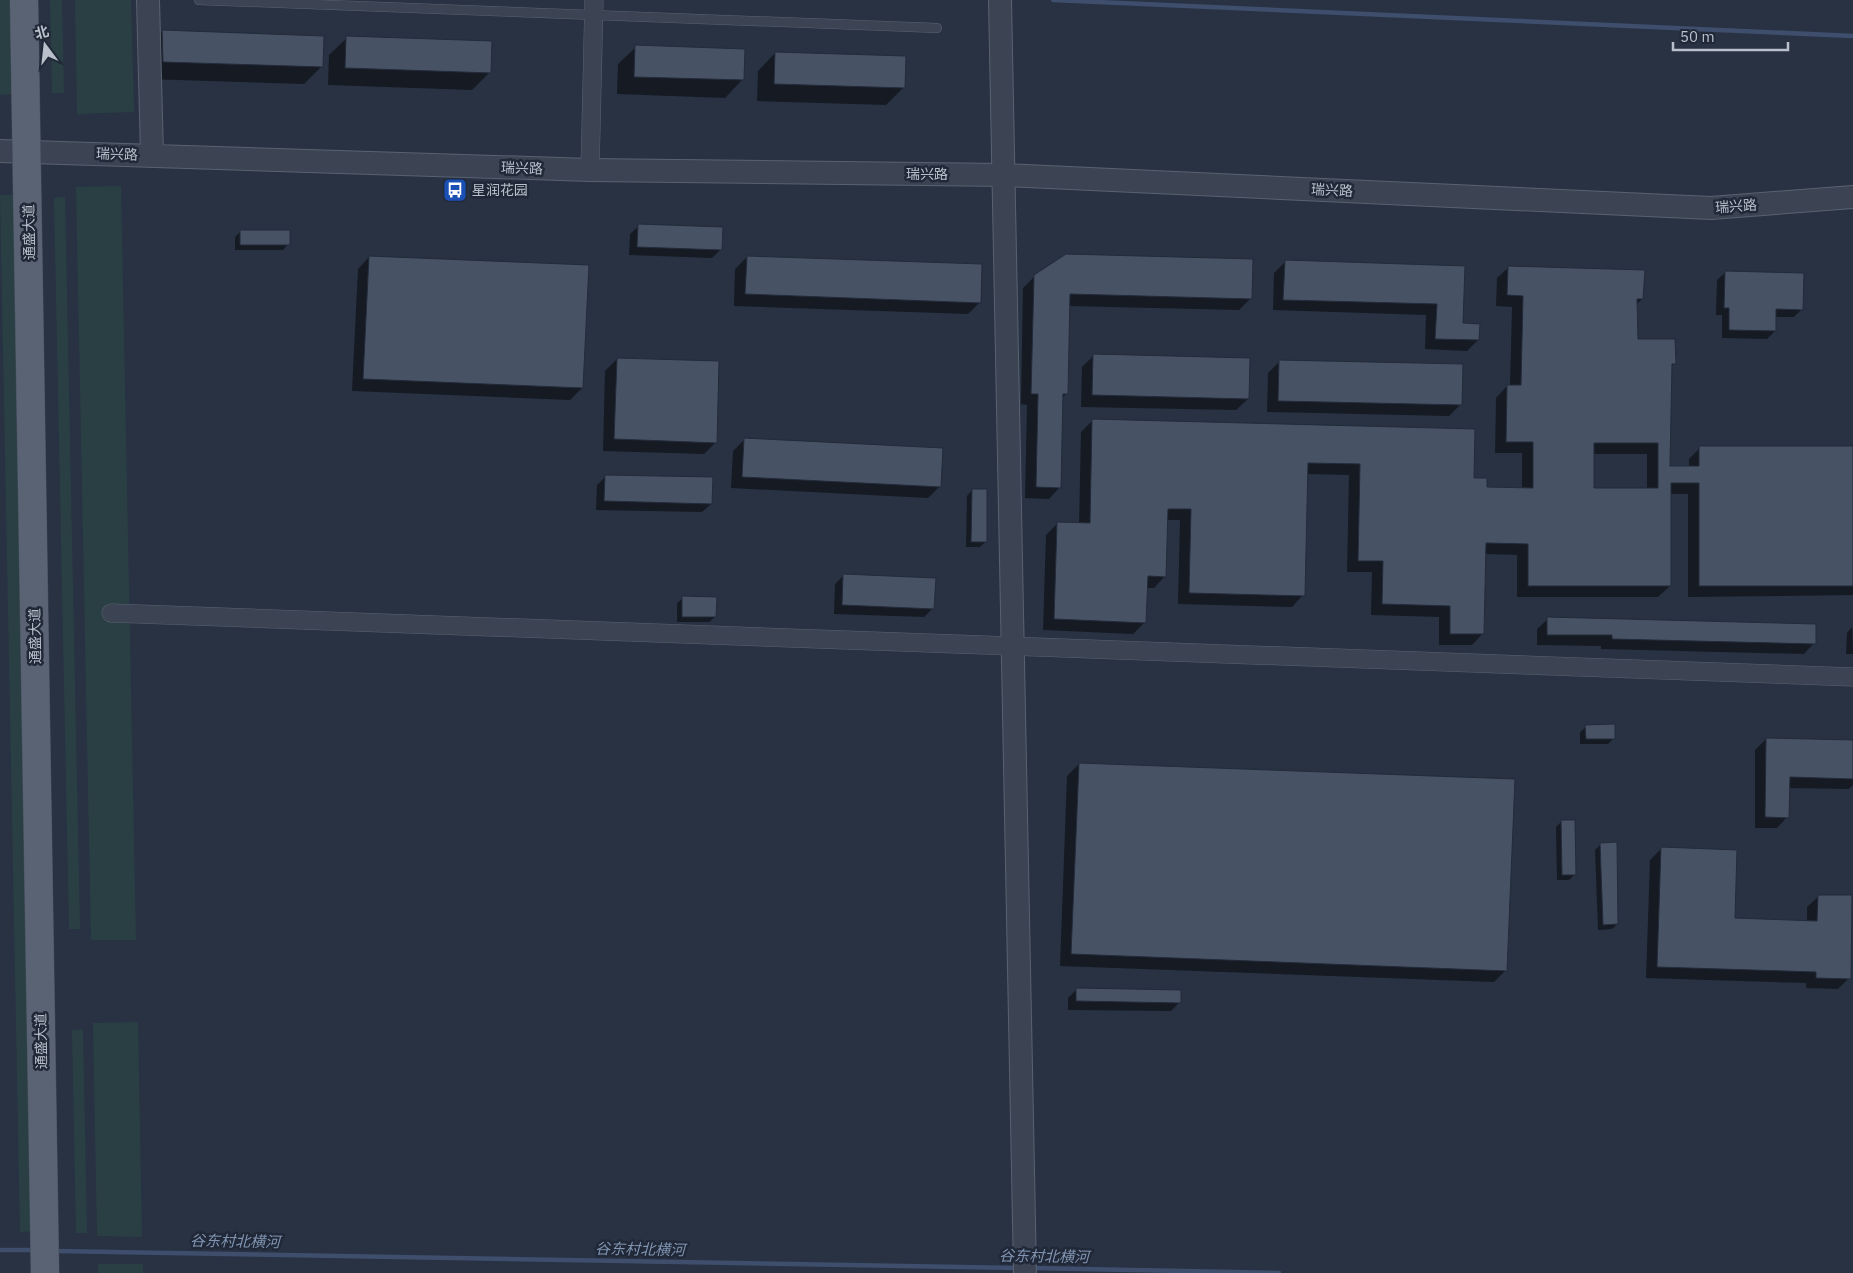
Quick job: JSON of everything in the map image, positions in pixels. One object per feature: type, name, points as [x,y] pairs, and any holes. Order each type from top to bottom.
[{"type":"main road","name":"通盛大道","points":[[24,0],[45,1259]]},
{"type":"street","points":[[148,0],[152,155]]},
{"type":"street","points":[[590,170],[594,7]]},
{"type":"street","points":[[1000,7],[1025,1273]]},
{"type":"street","name":"瑞兴路","points":[[0,151],[590,170],[1004,175],[1711,208],[1853,197]]},
{"type":"street","points":[[111,612],[1853,677]]},
{"type":"lane","points":[[199,0],[594,7],[937,28]]},
{"type":"green space","points":[[0,0],[15,0],[17,94],[0,95]]},
{"type":"green space","points":[[50,0],[62,0],[64,93],[52,93]]},
{"type":"green space","points":[[75,0],[131,0],[134,112],[77,114]]},
{"type":"green space","points":[[121,186],[136,940],[91,940],[76,187]]},
{"type":"green space","points":[[0,195],[18,195],[39,1231],[20,1232]]},
{"type":"green space","points":[[65,197],[80,929],[69,929],[54,198]]},
{"type":"green space","points":[[138,1022],[142,1237],[97,1236],[93,1023]]},
{"type":"green space","points":[[72,1030],[83,1030],[87,1233],[76,1233]]},
{"type":"green space","points":[[98,1264],[143,1264],[143,1273],[98,1273]]},
{"type":"building","points":[[162,30],[324,36],[323,67],[163,62]]},
{"type":"building","points":[[346,36],[492,41],[491,73],[345,68]]},
{"type":"building","points":[[635,45],[745,49],[744,80],[634,77]]},
{"type":"building","points":[[775,52],[906,56],[905,88],[774,84]]},
{"type":"building","points":[[638,224],[723,227],[722,250],[637,247]]},
{"type":"building","points":[[240,230],[290,230],[290,245],[240,245]]},
{"type":"building","points":[[1066,254],[1253,259],[1252,299],[1070,294],[1068,394],[1063,394],[1061,488],[1036,487],[1038,394],[1031,394],[1034,275]]},
{"type":"building","points":[[369,256],[589,265],[583,388],[363,379]]},
{"type":"building","points":[[747,256],[982,264],[981,303],[745,294]]},
{"type":"building","points":[[1285,260],[1465,266],[1463,323],[1480,324],[1479,340],[1435,339],[1437,304],[1283,300]]},
{"type":"building","points":[[1508,266],[1645,270],[1643,299],[1637,299],[1638,339],[1675,339],[1676,364],[1672,364],[1670,466],[1699,466],[1699,446],[1853,446],[1853,586],[1699,586],[1699,483],[1671,483],[1671,586],[1528,586],[1528,544],[1486,543],[1484,634],[1450,634],[1450,606],[1382,604],[1383,561],[1358,561],[1360,464],[1308,463],[1305,596],[1189,593],[1191,509],[1168,509],[1166,577],[1148,576],[1146,623],[1054,619],[1057,522],[1090,523],[1092,419],[1475,429],[1474,478],[1487,478],[1487,487],[1533,488],[1533,442],[1506,442],[1507,385],[1521,385],[1523,296],[1507,295]],"holes":[[[1594,443],[1658,443],[1658,488],[1594,488]]]},
{"type":"building","points":[[1725,271],[1804,273],[1803,310],[1776,309],[1776,331],[1729,330],[1729,308],[1724,308]]},
{"type":"building","points":[[1093,354],[1250,358],[1249,399],[1092,395]]},
{"type":"building","points":[[617,358],[719,361],[717,443],[614,439]]},
{"type":"building","points":[[1279,360],[1463,364],[1462,405],[1278,401]]},
{"type":"building","points":[[744,438],[943,448],[941,487],[742,477]]},
{"type":"building","points":[[605,475],[713,477],[712,504],[604,501]]},
{"type":"building","points":[[972,489],[987,489],[987,542],[971,542]]},
{"type":"building","points":[[843,574],[936,578],[934,609],[842,605]]},
{"type":"building","points":[[682,596],[717,597],[716,617],[682,617]]},
{"type":"building","points":[[1547,617],[1816,624],[1816,644],[1612,639],[1612,635],[1547,635]]},
{"type":"building","points":[[1615,724],[1615,739],[1586,739],[1585,725]]},
{"type":"building","points":[[1766,738],[1853,740],[1853,779],[1790,777],[1789,818],[1765,817]]},
{"type":"building","points":[[1079,763],[1515,779],[1507,971],[1071,954]]},
{"type":"building","points":[[1561,820],[1575,820],[1576,875],[1562,875]]},
{"type":"building","points":[[1617,842],[1618,924],[1603,925],[1600,843]]},
{"type":"building","points":[[1661,847],[1737,850],[1735,918],[1817,921],[1818,895],[1852,895],[1851,979],[1816,978],[1816,972],[1657,967]]},
{"type":"building","points":[[1076,988],[1181,990],[1181,1003],[1076,1001]]},
{"type":"waterway","points":[[1053,0],[1853,36]]},
{"type":"waterway","name":"谷东村北横河","points":[[0,1250],[36,1250]]},
{"type":"waterway","name":"谷东村北横河","points":[[54,1251],[1018,1268]]},
{"type":"waterway","name":"谷东村北横河","points":[[1031,1268],[1279,1273]]},
{"type":"place","name":"星润花园","points":[[455,190]]}]
